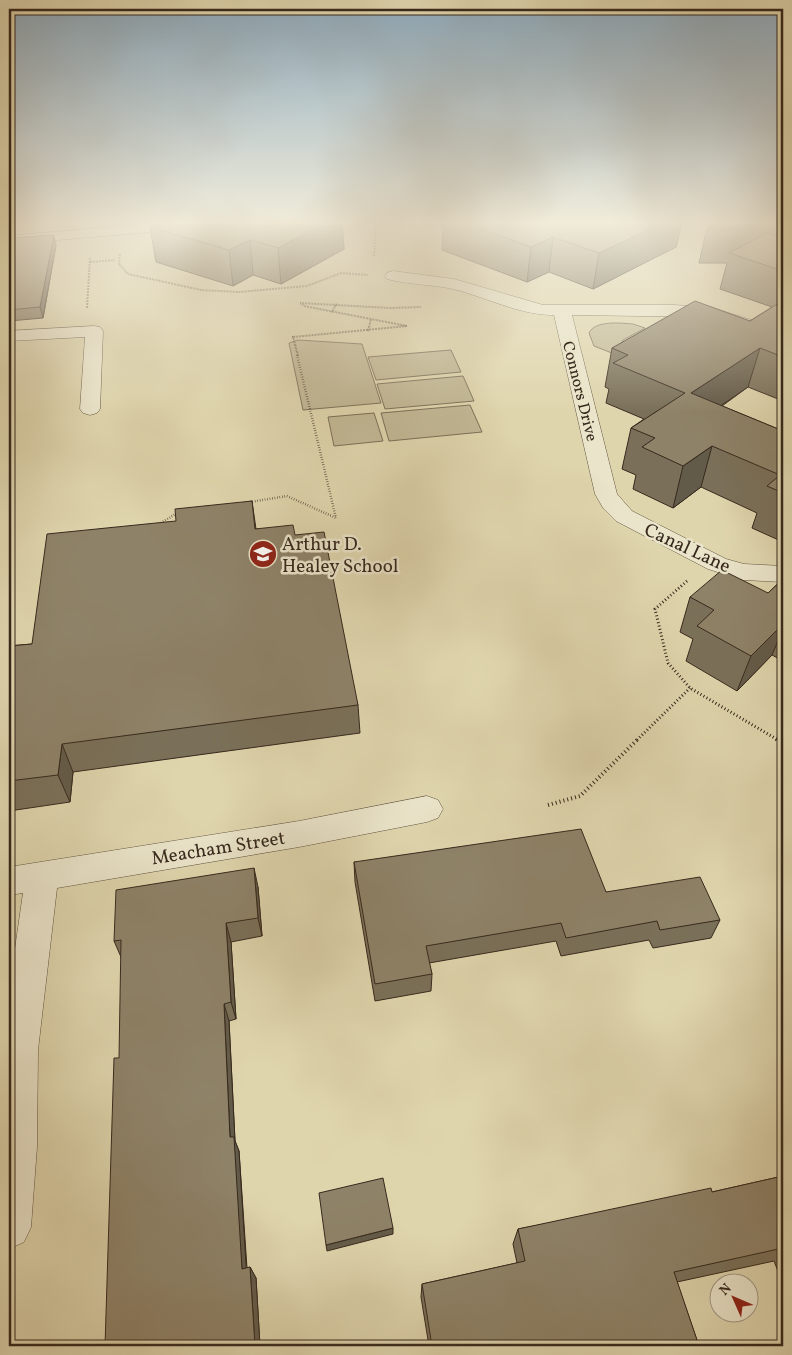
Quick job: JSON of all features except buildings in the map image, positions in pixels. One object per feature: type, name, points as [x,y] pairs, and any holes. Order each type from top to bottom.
[{"type":"street","points":[[458,285],[529,307],[562,311],[702,311],[728,317],[783,336]]},
{"type":"street","name":"Connors Drive","points":[[562,311],[606,494]]},
{"type":"street","points":[[9,336],[90,331],[90,409]]},
{"type":"street","name":"Canal Lane","points":[[606,494],[610,503],[624,516],[710,561],[743,572],[783,574]]},
{"type":"street","name":"Meacham Street","points":[[25,878],[299,834],[427,809]]},
{"type":"street","points":[[9,1227],[12,1147],[19,1050],[25,878]]},
{"type":"path","points":[[90,285],[90,331]]},
{"type":"path","points":[[179,285],[200,290],[239,292],[309,285]]},
{"type":"path","points":[[242,503],[287,496],[336,518],[293,337],[407,326],[304,306],[300,303],[402,307],[430,306]]},
{"type":"path","points":[[332,312],[336,303]]},
{"type":"path","points":[[368,331],[371,319]]},
{"type":"path","points":[[154,528],[178,513]]},
{"type":"path","points":[[710,561],[655,609],[668,663],[690,688],[783,743]]},
{"type":"path","points":[[548,805],[580,796],[690,688]]},
{"type":"shaded area","points":[[602,324],[633,324],[645,328],[623,340],[617,355],[594,346],[589,333],[592,329]]},
{"type":"shaded area","points":[[298,340],[362,344],[381,403],[303,410],[289,343]]},
{"type":"shaded area","points":[[451,350],[461,372],[376,380],[368,357]]},
{"type":"shaded area","points":[[463,376],[474,401],[385,409],[377,384]]},
{"type":"shaded area","points":[[470,405],[482,432],[389,441],[381,413]]},
{"type":"shaded area","points":[[374,413],[383,441],[334,446],[328,417]]},
{"type":"place","name":"Arthur D. Healey School","points":[[263,554]]}]
